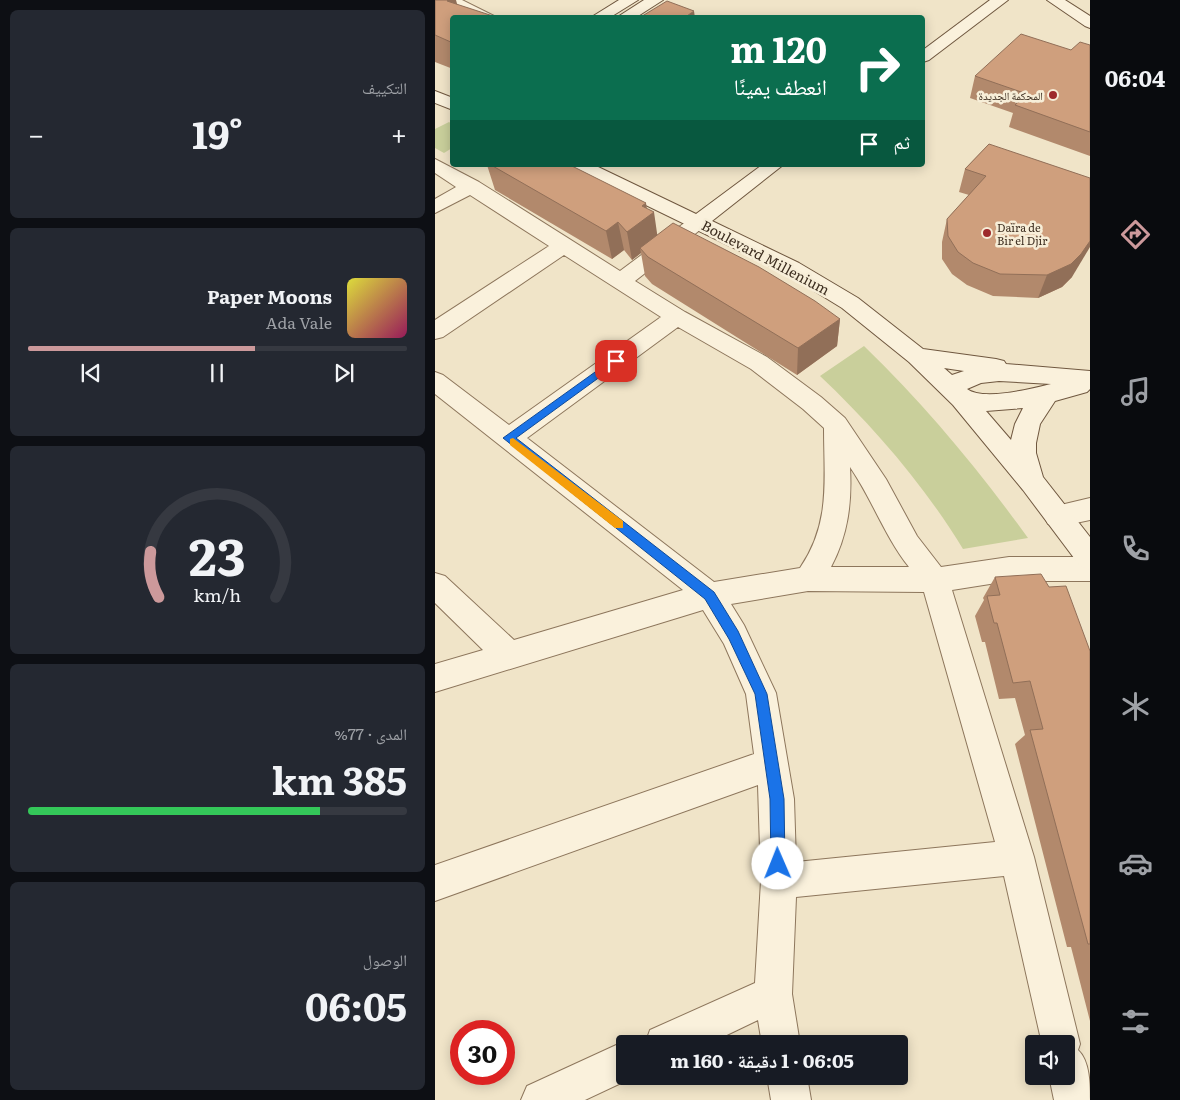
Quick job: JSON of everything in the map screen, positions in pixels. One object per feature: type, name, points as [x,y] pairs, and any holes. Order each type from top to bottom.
[{"type":"street","points":[[450,0],[484,15]]},
{"type":"street","points":[[602,15],[630,0]]},
{"type":"street","points":[[628,15],[655,0]]},
{"type":"street","points":[[925,56],[1000,0]]},
{"type":"street","points":[[1055,0],[1090,23]]},
{"type":"street","points":[[435,165],[472,186],[677,317],[759,363],[789,383],[836,425],[877,486],[907,544],[935,580],[1017,857],[1059,1035]]},
{"type":"street","name":"Boulevard Millenium","points":[[583,167],[792,268],[850,303],[917,356],[956,393],[1032,483],[1090,558]]},
{"type":"street","points":[[621,280],[771,167]]},
{"type":"street","points":[[435,207],[472,186]]},
{"type":"street","points":[[435,331],[565,245]]},
{"type":"street","points":[[509,438],[677,317]]},
{"type":"street","points":[[917,356],[971,362],[1042,385],[1090,382]]},
{"type":"street","points":[[435,381],[710,595],[734,635],[761,694],[777,799],[779,881],[773,994],[780,1035]]},
{"type":"street","points":[[956,393],[989,404],[1003,404],[1042,385]]},
{"type":"street","points":[[1032,483],[1024,461],[1023,443],[1025,425],[1042,385]]},
{"type":"street","points":[[808,579],[823,556],[834,529],[836,513],[836,425]]},
{"type":"street","points":[[1057,516],[1090,509]]},
{"type":"street","points":[[435,678],[710,595],[808,579],[935,580],[1009,569],[1090,568]]},
{"type":"street","points":[[435,585],[509,655]]},
{"type":"street","points":[[435,882],[771,764]]},
{"type":"street","points":[[779,881],[1017,857]]},
{"type":"street","points":[[684,1035],[773,994]]},
{"type":"street","points":[[541,1100],[616,1066]]},
{"type":"street","points":[[788,1085],[791,1100]]},
{"type":"street","points":[[1071,1085],[1075,1100]]},
{"type":"green space","points":[[450,123],[450,149],[444,153],[435,148],[435,129]]},
{"type":"green space","points":[[864,346],[951,439],[1028,538],[963,549],[932,502],[879,436],[820,376]]},
{"type":"building","points":[[435,0],[448,0],[490,15],[450,15],[450,42],[435,35]]},
{"type":"building","points":[[667,1],[694,11],[688,15],[644,15]]},
{"type":"building","points":[[1021,34],[1071,50],[1080,42],[1090,45],[1090,132],[1015,105],[1027,94],[975,76]]},
{"type":"building","name":"Daïra de Bir el Djir","points":[[989,144],[1090,178],[1090,241],[1071,264],[1047,275],[1000,274],[973,263],[958,252],[948,236],[947,219],[986,176],[965,169]]},
{"type":"building","points":[[494,167],[574,167],[646,203],[642,206],[654,212],[627,232],[618,222],[606,231]]},
{"type":"building","points":[[673,223],[759,267],[815,301],[840,319],[798,348],[648,257],[640,248]]},
{"type":"building","points":[[1041,574],[1049,587],[1066,586],[1090,651],[1090,944],[1088,944],[1030,730],[1043,729],[1030,681],[1013,683],[997,623],[994,623],[987,596],[1000,595],[995,577]]},
{"type":"slow traffic","points":[[513,442],[619,525]]},
{"type":"place","name":"المحكمة الجديدة","points":[[1053,95]]},
{"type":"place","name":"Daïra de Bir el Djir","points":[[987,233]]},
{"type":"route","points":[[616,361],[509,438],[710,595],[734,635],[761,694],[777,799],[778,864]]}]
